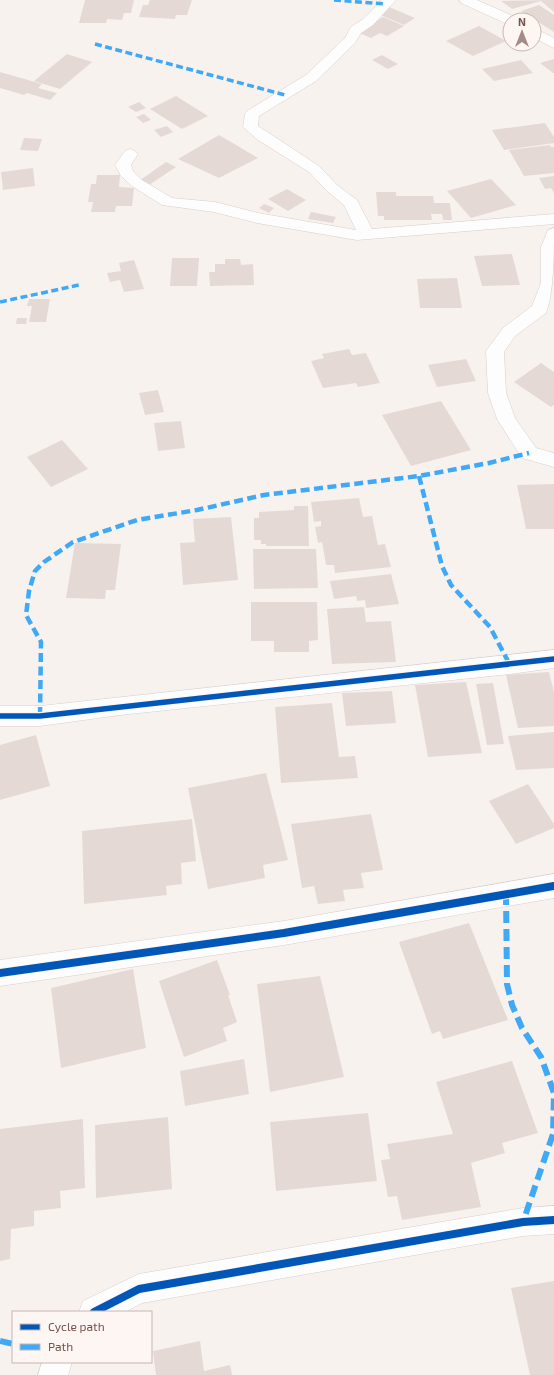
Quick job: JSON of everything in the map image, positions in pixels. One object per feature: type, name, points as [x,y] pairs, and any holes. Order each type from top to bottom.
[{"type":"street","points":[[366,234],[351,203],[332,188],[314,169],[263,137],[250,127],[252,114],[311,78],[350,40],[356,30],[368,22],[389,0]]},
{"type":"street","points":[[466,0],[485,2],[502,14]]},
{"type":"street","points":[[542,37],[554,44]]},
{"type":"street","points":[[130,154],[123,165],[126,173],[137,183],[168,202],[215,207],[257,218],[357,235],[554,219]]},
{"type":"street","points":[[554,233],[549,247],[549,283],[540,309],[509,332],[495,351],[497,393],[506,419],[530,453],[554,460]]},
{"type":"street","points":[[0,716],[40,716],[554,659]]},
{"type":"street","points":[[0,973],[284,933],[506,893],[554,886]]},
{"type":"street","points":[[96,1311],[139,1289],[515,1223],[554,1220]]},
{"type":"street","points":[[53,1375],[57,1363]]},
{"type":"building","points":[[85,0],[134,0],[131,13],[124,13],[122,20],[107,19],[106,23],[79,23]]},
{"type":"building","points":[[150,0],[192,0],[187,15],[176,15],[175,19],[139,17],[143,5],[148,5]]},
{"type":"building","points":[[554,0],[554,12],[541,1],[512,9],[501,1]]},
{"type":"building","points":[[539,5],[554,15],[554,32],[542,24],[542,12],[521,11]]},
{"type":"building","points":[[389,7],[415,18],[404,25],[378,14]]},
{"type":"building","points":[[383,17],[404,26],[387,36],[380,33],[371,38],[357,32]]},
{"type":"building","points":[[479,26],[502,39],[502,43],[473,56],[446,41]]},
{"type":"building","points":[[67,54],[92,62],[60,89],[34,81]]},
{"type":"building","points":[[382,55],[398,64],[388,69],[372,60]]},
{"type":"building","points":[[554,59],[554,73],[540,63]]},
{"type":"building","points":[[521,60],[533,73],[494,81],[482,69]]},
{"type":"building","points":[[0,72],[42,84],[38,88],[57,93],[50,100],[27,93],[24,95],[0,88]]},
{"type":"building","points":[[176,96],[208,116],[182,129],[150,109]]},
{"type":"building","points":[[139,102],[146,108],[136,112],[128,107]]},
{"type":"building","points":[[144,114],[151,120],[143,123],[136,117]]},
{"type":"building","points":[[545,123],[554,137],[554,143],[504,150],[492,130]]},
{"type":"building","points":[[167,126],[173,132],[161,137],[154,130]]},
{"type":"building","points":[[219,135],[258,158],[219,178],[178,159]]},
{"type":"building","points":[[24,138],[42,139],[38,151],[20,150]]},
{"type":"building","points":[[550,145],[551,147],[554,147],[554,173],[524,176],[509,150]]},
{"type":"building","points":[[166,162],[176,167],[149,185],[139,181]]},
{"type":"building","points":[[33,168],[35,186],[3,190],[1,172]]},
{"type":"building","points":[[97,175],[120,175],[119,187],[134,188],[132,206],[116,206],[115,212],[91,212],[93,202],[88,202],[91,184],[96,184]]},
{"type":"building","points":[[554,176],[554,193],[551,188],[545,189],[539,178]]},
{"type":"building","points":[[491,179],[516,205],[471,218],[447,191]]},
{"type":"building","points":[[287,189],[306,200],[288,211],[268,199]]},
{"type":"building","points":[[376,192],[396,192],[396,196],[433,196],[434,203],[450,203],[452,220],[443,220],[442,214],[431,214],[432,220],[384,220],[384,216],[378,216]]},
{"type":"building","points":[[264,204],[274,208],[269,213],[259,208]]},
{"type":"building","points":[[311,212],[336,217],[333,223],[308,219]]},
{"type":"building","points":[[512,254],[520,285],[482,286],[474,256]]},
{"type":"building","points":[[172,258],[199,258],[197,286],[170,286]]},
{"type":"building","points":[[225,259],[240,259],[241,265],[253,264],[254,285],[210,286],[209,272],[215,272],[215,264],[225,264]]},
{"type":"building","points":[[134,260],[144,289],[124,292],[120,280],[110,282],[107,273],[121,271],[119,263]]},
{"type":"building","points":[[457,278],[462,308],[420,308],[417,279]]},
{"type":"building","points":[[29,299],[50,299],[46,322],[29,322],[32,306],[27,306]]},
{"type":"building","points":[[17,318],[27,318],[26,324],[16,324]]},
{"type":"building","points":[[349,349],[352,355],[366,353],[380,383],[358,387],[356,383],[323,388],[311,361],[324,358],[322,354]]},
{"type":"building","points":[[466,359],[476,381],[437,387],[428,365]]},
{"type":"building","points":[[541,363],[554,372],[554,405],[551,407],[514,382]]},
{"type":"building","points":[[158,390],[164,412],[145,415],[139,393]]},
{"type":"building","points":[[441,401],[471,450],[411,466],[382,415]]},
{"type":"building","points":[[181,421],[185,448],[158,451],[154,423]]},
{"type":"building","points":[[62,440],[88,469],[51,487],[27,457]]},
{"type":"building","points":[[554,484],[554,529],[526,529],[517,485]]},
{"type":"building","points":[[359,498],[363,517],[372,516],[378,545],[385,544],[391,567],[335,573],[334,565],[326,565],[322,542],[318,543],[315,527],[321,526],[321,521],[314,522],[311,502]]},
{"type":"building","points":[[294,506],[308,506],[309,546],[266,546],[266,544],[261,544],[261,540],[254,540],[254,518],[259,518],[259,512],[294,510]]},
{"type":"building","points":[[231,517],[238,580],[183,585],[180,543],[195,542],[193,519]]},
{"type":"building","points":[[75,543],[121,544],[115,590],[106,590],[105,599],[66,598]]},
{"type":"building","points":[[253,549],[316,549],[318,588],[254,589]]},
{"type":"building","points":[[391,574],[399,604],[366,608],[365,600],[357,601],[356,596],[334,599],[330,581]]},
{"type":"building","points":[[251,602],[317,602],[318,640],[309,641],[309,652],[274,652],[274,641],[251,641]]},
{"type":"building","points":[[364,607],[366,622],[391,621],[396,662],[332,664],[327,609]]},
{"type":"building","points":[[549,672],[554,692],[554,726],[518,728],[506,675]]},
{"type":"building","points":[[466,682],[482,753],[428,757],[415,685]]},
{"type":"building","points":[[493,683],[504,744],[487,745],[476,684]]},
{"type":"building","points":[[392,691],[396,723],[346,726],[342,693]]},
{"type":"building","points":[[332,703],[339,757],[355,756],[358,778],[281,783],[275,707]]},
{"type":"building","points":[[554,732],[554,768],[516,770],[508,736]]},
{"type":"building","points":[[36,735],[50,786],[0,800],[0,745]]},
{"type":"building","points":[[266,773],[288,860],[263,865],[265,878],[208,889],[188,788]]},
{"type":"building","points":[[528,784],[554,824],[554,828],[516,844],[489,801]]},
{"type":"building","points":[[371,814],[383,870],[361,873],[364,888],[343,890],[345,901],[318,904],[314,886],[302,888],[291,824]]},
{"type":"building","points":[[192,819],[196,861],[181,863],[182,884],[166,886],[167,895],[84,904],[82,831]]},
{"type":"building","points":[[469,923],[508,1020],[443,1039],[440,1031],[432,1034],[399,942]]},
{"type":"building","points":[[217,960],[230,995],[228,995],[237,1022],[223,1028],[227,1041],[184,1057],[159,981]]},
{"type":"building","points":[[133,969],[146,1048],[61,1068],[51,988]]},
{"type":"building","points":[[320,976],[344,1077],[270,1092],[257,984]]},
{"type":"building","points":[[244,1059],[249,1094],[185,1106],[180,1071]]},
{"type":"building","points":[[512,1061],[538,1133],[502,1143],[505,1153],[471,1163],[481,1207],[402,1220],[397,1196],[388,1197],[381,1160],[390,1159],[387,1144],[453,1134],[436,1082]]},
{"type":"building","points":[[368,1113],[377,1181],[276,1191],[270,1122]]},
{"type":"building","points":[[168,1117],[172,1189],[96,1198],[95,1125]]},
{"type":"building","points":[[83,1119],[85,1188],[60,1191],[61,1208],[34,1211],[34,1226],[11,1229],[10,1259],[0,1261],[0,1129]]},
{"type":"building","points":[[554,1281],[554,1375],[530,1375],[511,1288]]},
{"type":"building","points":[[200,1341],[204,1371],[230,1365],[232,1375],[156,1375],[153,1351]]},
{"type":"marked path","points":[[334,0],[385,4]]},
{"type":"marked path","points":[[95,44],[285,95]]},
{"type":"marked path","points":[[0,302],[79,285]]},
{"type":"marked path","points":[[40,716],[41,642],[26,615],[29,591],[35,571],[44,562],[73,542],[137,520],[197,510],[264,495],[419,476],[489,463],[529,453]]},
{"type":"marked path","points":[[419,476],[442,566],[451,585],[490,627],[510,665]]},
{"type":"marked path","points":[[506,893],[507,984],[512,1005],[522,1028],[541,1057],[554,1093],[553,1134],[523,1222]]},
{"type":"marked path","points":[[0,1341],[12,1344]]},
{"type":"cycle path","points":[[0,716],[40,716],[554,659]]},
{"type":"cycle path","points":[[0,973],[284,933],[554,886]]},
{"type":"cycle path","points":[[96,1311],[139,1289],[523,1222],[554,1220]]}]
